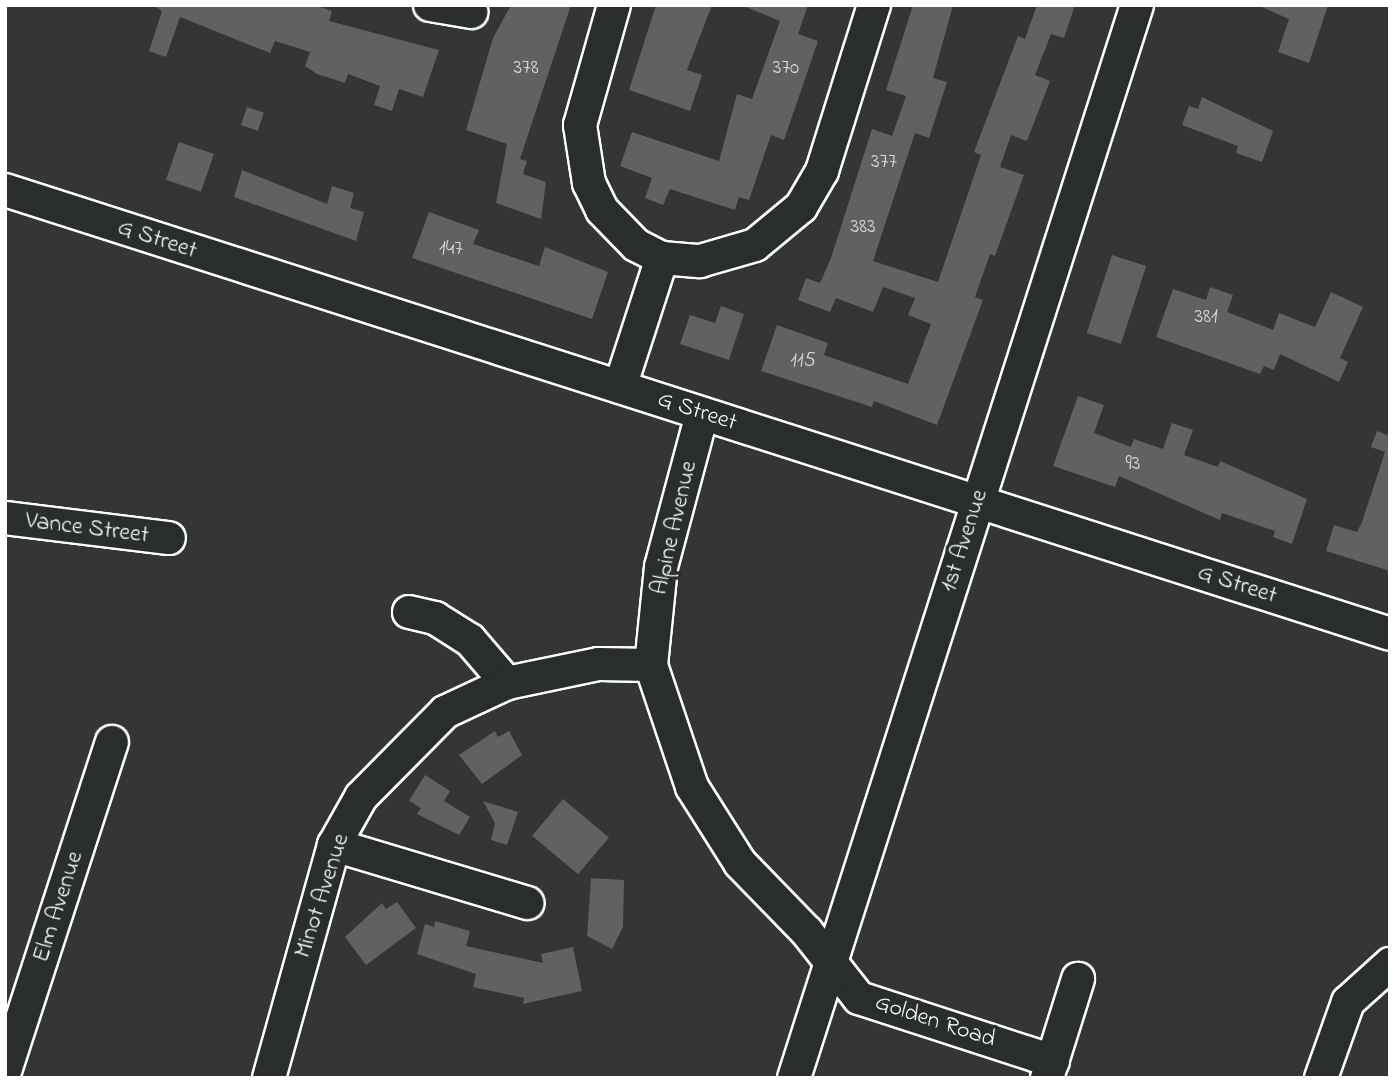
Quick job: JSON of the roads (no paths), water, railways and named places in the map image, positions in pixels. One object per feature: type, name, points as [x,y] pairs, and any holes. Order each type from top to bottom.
[{"type":"street","points":[[430,5],[471,12]]},
{"type":"street","points":[[614,5],[585,99],[582,160],[614,225],[662,258],[700,261],[737,253],[772,235],[802,207],[822,171],[874,5]]},
{"type":"street","name":"1st Avenue","points":[[794,1078],[1137,5]]},
{"type":"street","name":"G Street","points":[[5,190],[1390,634]]},
{"type":"street","points":[[620,387],[662,258]]},
{"type":"street","name":"Alpine Avenue","points":[[702,414],[661,568],[651,665],[672,740],[708,816],[740,863],[830,964]]},
{"type":"street","name":"Vance Street","points":[[5,518],[169,538]]},
{"type":"street","points":[[409,612],[435,618],[470,640],[508,683]]},
{"type":"street","name":"Minot Avenue","points":[[270,1078],[334,845],[361,797],[445,712],[508,683],[599,664],[651,665]]},
{"type":"street","name":"Elm Avenue","points":[[5,1071],[112,742]]},
{"type":"street","points":[[334,845],[527,903]]},
{"type":"street","name":"Golden Road","points":[[830,964],[859,998],[1050,1070]]},
{"type":"street","points":[[1321,1078],[1348,1002],[1390,964]]},
{"type":"street","points":[[1050,1070],[1078,979]]}]
